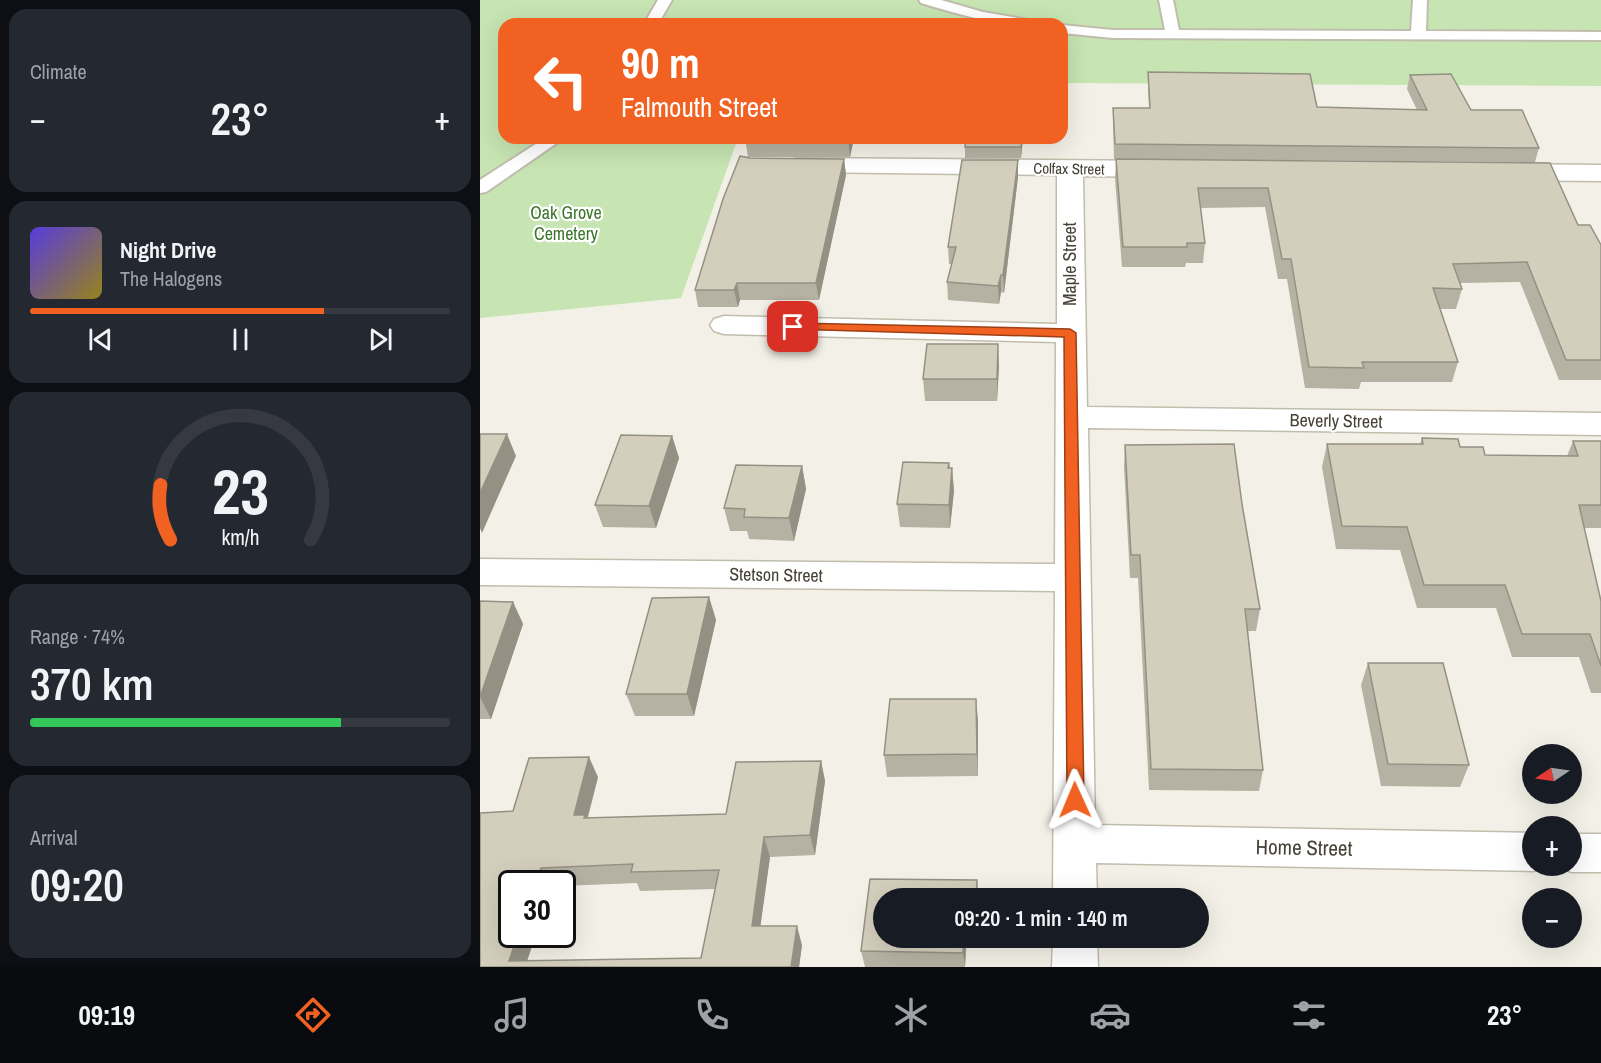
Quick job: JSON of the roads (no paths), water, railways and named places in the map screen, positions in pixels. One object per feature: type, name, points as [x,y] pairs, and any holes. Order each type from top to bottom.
[{"type":"street","name":"Colfax Street","points":[[777,165],[1187,170]]},
{"type":"street","name":"Maple Street","points":[[1070,169],[1070,417],[1076,888]]},
{"type":"street","points":[[1482,172],[1601,174]]},
{"type":"street","points":[[724,325],[1070,333]]},
{"type":"street","name":"Beverly Street","points":[[1070,417],[1601,424]]},
{"type":"street","name":"Stetson Street","points":[[480,572],[1072,578]]},
{"type":"street","name":"Home Street","points":[[1076,844],[1522,852]]},
{"type":"street","points":[[1582,853],[1601,854]]},
{"type":"street","points":[[1075,948],[1075,967]]},
{"type":"lane","points":[[654,18],[665,0]]},
{"type":"lane","points":[[926,0],[993,18]]},
{"type":"lane","points":[[1166,0],[1173,34]]},
{"type":"lane","points":[[1418,35],[1420,0]]},
{"type":"lane","points":[[1068,30],[1113,34],[1601,36]]},
{"type":"lane","points":[[480,188],[547,144]]},
{"type":"park label","name":"Oak Grove Cemetery","points":[[566,223]]}]
